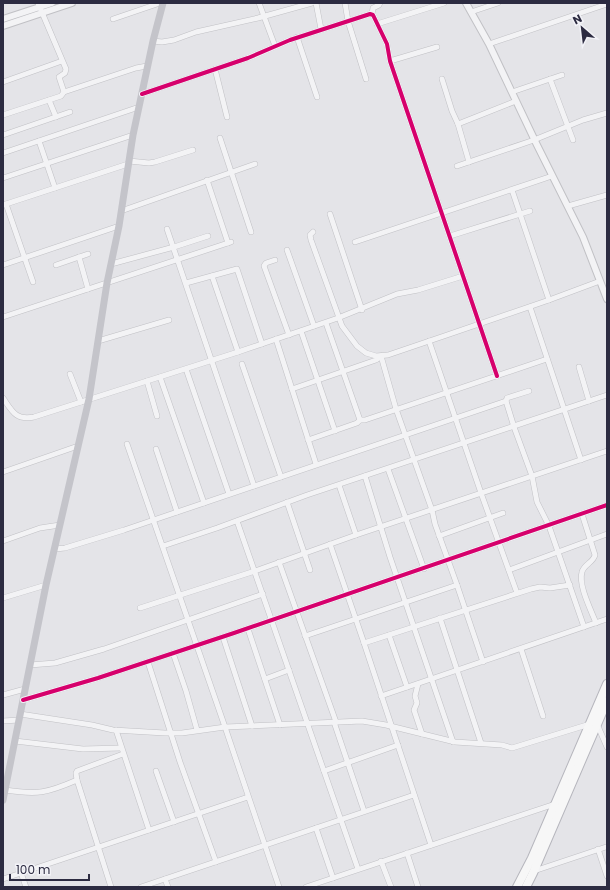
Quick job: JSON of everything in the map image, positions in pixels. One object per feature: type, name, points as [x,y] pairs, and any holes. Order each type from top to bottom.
[{"type":"highway","points":[[526,887],[534,871],[593,724],[607,684]]},
{"type":"highway","points":[[518,887],[593,724],[605,712],[607,701]]},
{"type":"main road","points":[[3,800],[46,585],[89,399],[133,135],[147,66],[163,3]]},
{"type":"street","points":[[3,26],[52,3]]},
{"type":"street","points":[[3,19],[40,8],[72,3]]},
{"type":"street","points":[[113,19],[160,3]]},
{"type":"street","points":[[259,3],[274,46]]},
{"type":"street","points":[[153,42],[174,40],[196,32],[264,17],[312,3]]},
{"type":"street","points":[[316,3],[321,30]]},
{"type":"street","points":[[345,3],[348,21],[366,79]]},
{"type":"street","points":[[380,3],[373,8],[372,14],[387,44],[390,61],[497,376]]},
{"type":"street","points":[[377,24],[444,3]]},
{"type":"street","points":[[466,3],[489,44],[534,140],[583,237],[600,281],[606,292],[607,299]]},
{"type":"street","points":[[471,12],[498,3]]},
{"type":"street","points":[[489,44],[596,5],[607,4]]},
{"type":"street","points":[[40,8],[66,72],[60,77],[64,92]]},
{"type":"street","points":[[142,94],[248,58],[297,37],[372,14]]},
{"type":"street","points":[[297,37],[316,97]]},
{"type":"street","points":[[390,61],[437,47]]},
{"type":"street","points":[[3,82],[62,61]]},
{"type":"street","points":[[3,115],[61,96],[64,92],[136,68],[147,66]]},
{"type":"street","points":[[215,69],[227,117]]},
{"type":"street","points":[[512,92],[562,75]]},
{"type":"street","points":[[442,79],[452,111],[458,124],[469,162]]},
{"type":"street","points":[[550,79],[573,140]]},
{"type":"street","points":[[49,100],[56,117]]},
{"type":"street","points":[[458,124],[516,101]]},
{"type":"street","points":[[3,153],[139,106]]},
{"type":"street","points":[[3,135],[70,112]]},
{"type":"street","points":[[457,166],[607,113]]},
{"type":"street","points":[[3,178],[133,135]]},
{"type":"street","points":[[220,138],[251,232]]},
{"type":"street","points":[[39,141],[55,188]]},
{"type":"street","points":[[33,282],[5,205],[129,163],[156,162],[193,150]]},
{"type":"street","points":[[121,211],[255,164]]},
{"type":"street","points":[[356,242],[552,176]]},
{"type":"street","points":[[3,317],[229,242],[208,180]]},
{"type":"street","points":[[512,190],[549,300]]},
{"type":"street","points":[[568,206],[607,195]]},
{"type":"street","points":[[450,236],[530,211]]},
{"type":"street","points":[[330,214],[362,310]]},
{"type":"street","points":[[3,265],[119,226]]},
{"type":"street","points":[[167,229],[213,361],[254,486]]},
{"type":"street","points":[[313,232],[310,235],[310,240],[338,318],[345,331],[357,346],[372,356],[381,356],[429,341],[530,307],[600,281]]},
{"type":"street","points":[[111,264],[208,236]]},
{"type":"street","points":[[287,250],[314,326]]},
{"type":"street","points":[[56,265],[88,254]]},
{"type":"street","points":[[79,257],[88,289]]},
{"type":"street","points":[[275,260],[266,263],[264,266],[289,335]]},
{"type":"street","points":[[186,283],[236,269],[238,270],[262,344]]},
{"type":"street","points":[[212,276],[238,352]]},
{"type":"street","points":[[3,398],[18,416],[24,418],[34,417],[213,361],[326,323],[362,310],[397,294],[418,290],[463,276]]},
{"type":"street","points":[[530,307],[581,460]]},
{"type":"street","points":[[98,341],[169,320]]},
{"type":"street","points":[[326,323],[360,420]]},
{"type":"street","points":[[301,331],[335,431]]},
{"type":"street","points":[[276,339],[316,464]]},
{"type":"street","points":[[429,341],[517,594]]},
{"type":"street","points":[[292,389],[376,360],[381,356]]},
{"type":"street","points":[[381,356],[396,409],[432,510],[432,516],[439,536],[458,585],[483,662]]},
{"type":"street","points":[[308,440],[357,423],[360,420],[365,420],[548,359]]},
{"type":"street","points":[[242,364],[281,476]]},
{"type":"street","points":[[579,367],[589,401]]},
{"type":"street","points":[[186,369],[228,494]]},
{"type":"street","points":[[70,374],[81,402]]},
{"type":"street","points":[[160,377],[204,503]]},
{"type":"street","points":[[146,381],[157,416]]},
{"type":"street","points":[[55,549],[65,548],[204,503],[506,401],[508,398],[529,391]]},
{"type":"street","points":[[163,546],[287,502],[607,395]]},
{"type":"street","points":[[506,401],[532,476],[537,502],[549,526],[584,627]]},
{"type":"street","points":[[127,444],[279,887]]},
{"type":"street","points":[[3,472],[78,446]]},
{"type":"street","points":[[156,449],[177,512]]},
{"type":"street","points":[[140,608],[255,571],[405,518],[607,451]]},
{"type":"street","points":[[388,469],[424,569]]},
{"type":"street","points":[[365,476],[380,527],[452,742]]},
{"type":"street","points":[[339,485],[356,535]]},
{"type":"street","points":[[287,502],[310,570]]},
{"type":"street","points":[[23,700],[148,662],[248,629],[607,505]]},
{"type":"street","points":[[439,536],[503,513]]},
{"type":"street","points":[[582,514],[595,553],[594,558],[582,572],[582,588],[596,623]]},
{"type":"street","points":[[237,520],[358,869]]},
{"type":"street","points":[[3,541],[44,526],[60,525]]},
{"type":"street","points":[[509,570],[607,534]]},
{"type":"street","points":[[330,544],[431,845]]},
{"type":"street","points":[[279,562],[335,722],[364,811]]},
{"type":"street","points":[[3,598],[46,585]]},
{"type":"street","points":[[305,636],[458,585]]},
{"type":"street","points":[[364,643],[535,588],[550,588],[570,585]]},
{"type":"street","points":[[30,665],[55,663],[104,649],[263,594]]},
{"type":"street","points":[[440,618],[481,743]]},
{"type":"street","points":[[381,696],[607,619]]},
{"type":"street","points":[[248,629],[280,724]]},
{"type":"street","points":[[388,635],[407,687]]},
{"type":"street","points":[[223,637],[252,726]]},
{"type":"street","points":[[521,649],[543,716]]},
{"type":"street","points":[[173,653],[197,730]]},
{"type":"street","points":[[148,662],[216,862]]},
{"type":"street","points":[[264,678],[289,670]]},
{"type":"street","points":[[418,684],[415,698],[417,703],[414,710],[422,734]]},
{"type":"street","points":[[3,695],[26,689]]},
{"type":"street","points":[[3,721],[20,717],[92,725],[116,730],[171,733],[225,726],[352,721],[374,722],[452,742],[481,743],[514,747],[593,724],[607,747]]},
{"type":"street","points":[[116,730],[149,830]]},
{"type":"street","points":[[15,741],[83,749],[121,748]]},
{"type":"street","points":[[324,771],[398,745]]},
{"type":"street","points":[[111,887],[76,773],[77,771],[123,754]]},
{"type":"street","points":[[156,771],[174,822]]},
{"type":"street","points":[[5,790],[39,793],[58,788],[77,780]]},
{"type":"street","points":[[141,887],[414,795]]},
{"type":"street","points":[[3,879],[248,797]]},
{"type":"street","points":[[306,887],[555,804]]},
{"type":"street","points":[[316,828],[333,878]]},
{"type":"street","points":[[534,871],[606,846]]},
{"type":"street","points":[[598,849],[604,858],[607,876]]},
{"type":"street","points":[[407,853],[418,887]]},
{"type":"street","points":[[381,862],[391,887]]},
{"type":"street","points":[[21,873],[26,887]]},
{"type":"street","points":[[165,879],[168,887]]},
{"type":"cycle path","points":[[142,94],[248,58],[290,40],[370,14],[373,15],[387,44],[390,61],[497,376]]},
{"type":"cycle path","points":[[23,700],[98,678],[234,633],[607,505]]}]
